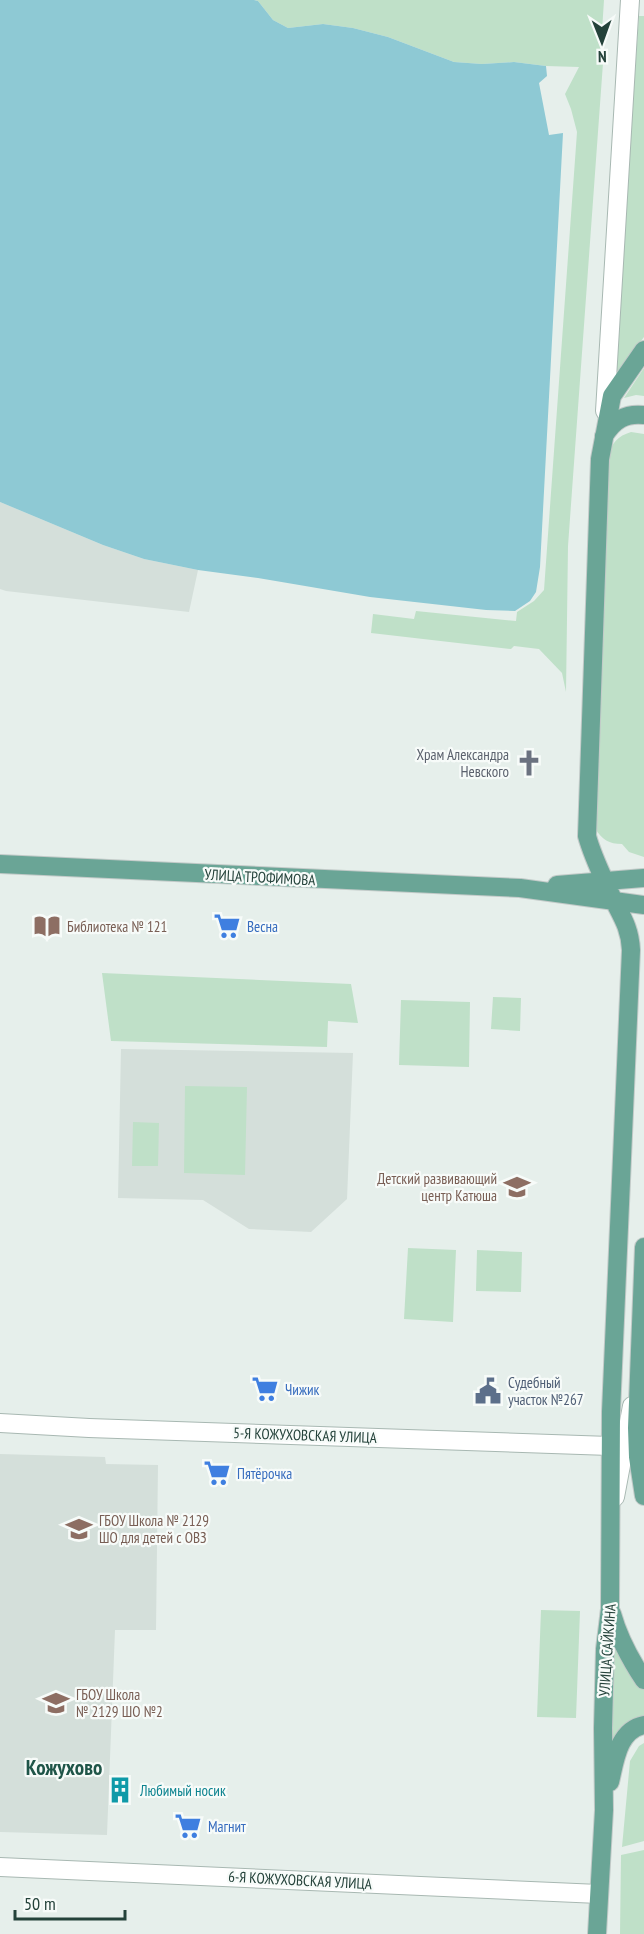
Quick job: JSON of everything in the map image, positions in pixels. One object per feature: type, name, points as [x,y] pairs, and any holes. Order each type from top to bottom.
[{"type":"main road","points":[[611,1518],[610,1446],[631,939],[625,920],[595,862],[588,836],[600,459],[612,396],[644,350]]},
{"type":"main road","points":[[604,435],[611,424],[624,416],[644,415]]},
{"type":"main road","name":"УЛИЦА ТРОФИМОВА","points":[[0,864],[520,888],[642,905]]},
{"type":"main road","name":"УЛИЦА ТРОФИМОВА","points":[[520,888],[643,878]]},
{"type":"main road","name":"УЛИЦА САЙКИНА","points":[[644,1247],[638,1457],[644,1496]]},
{"type":"main road","name":"УЛИЦА САЙКИНА","points":[[597,1934],[603,1810],[605,1649],[610,1609],[611,1518]]},
{"type":"main road","points":[[610,1609],[623,1645],[644,1680]]},
{"type":"main road","points":[[603,1810],[619,1748],[627,1734],[638,1726],[644,1725]]},
{"type":"street","points":[[604,435],[630,0]]},
{"type":"street","name":"УЛИЦА САЙКИНА","points":[[611,1518],[639,1369]]},
{"type":"street","name":"5-Я КОЖУХОВСКАЯ УЛИЦА","points":[[0,1423],[610,1446]]},
{"type":"street","name":"6-Я КОЖУХОВСКАЯ УЛИЦА","points":[[0,1867],[599,1894]]},
{"type":"shaded area","points":[[0,502],[103,545],[144,559],[198,570],[189,612],[0,589]]},
{"type":"shaded area","points":[[121,1049],[353,1053],[347,1199],[311,1232],[249,1229],[203,1200],[118,1198]]},
{"type":"shaded area","points":[[0,1454],[105,1457],[106,1464],[158,1465],[156,1630],[115,1630],[107,1835],[0,1832]]},
{"type":"green space","points":[[254,0],[604,0],[600,62],[603,63],[568,546],[566,692],[562,673],[539,649],[514,646],[511,649],[371,633],[373,614],[414,619],[416,611],[516,621],[517,612],[534,601],[544,590],[577,132],[565,94],[579,67],[514,62],[482,64],[454,62],[388,37],[353,28],[323,24],[288,28],[273,20],[258,1]]},
{"type":"green space","points":[[639,16],[644,16],[644,337],[615,376],[614,375]]},
{"type":"green space","points":[[644,368],[644,396],[624,398]]},
{"type":"green space","points":[[631,432],[644,434],[644,857],[629,852],[622,844],[606,840],[595,828],[609,456],[611,447],[616,441]]},
{"type":"green space","points":[[102,973],[351,984],[358,1023],[328,1021],[327,1047],[111,1041]]},
{"type":"green space","points":[[493,997],[521,998],[520,1031],[491,1029]]},
{"type":"green space","points":[[401,1000],[470,1002],[469,1067],[399,1065]]},
{"type":"green space","points":[[185,1086],[247,1087],[245,1175],[184,1173]]},
{"type":"green space","points":[[133,1122],[159,1123],[158,1166],[132,1166]]},
{"type":"green space","points":[[408,1248],[456,1250],[453,1322],[404,1319]]},
{"type":"green space","points":[[477,1250],[522,1252],[521,1292],[476,1291]]},
{"type":"green space","points":[[541,1610],[580,1611],[576,1718],[537,1717]]},
{"type":"green space","points":[[613,1641],[644,1688],[644,1717],[612,1738],[610,1643]]},
{"type":"green space","points":[[644,1743],[644,1841],[622,1847],[630,1761],[639,1746]]},
{"type":"green space","points":[[644,1850],[644,1934],[620,1934],[621,1855]]},
{"type":"water","points":[[0,0],[254,0],[258,1],[273,20],[288,28],[323,24],[353,28],[388,37],[454,62],[482,64],[514,62],[546,66],[547,76],[539,83],[549,135],[563,133],[540,567],[536,592],[530,601],[515,611],[486,610],[370,597],[198,570],[144,559],[103,545],[0,502]]},
{"type":"place","name":"Храм Александра Невского","points":[[529,763]]},
{"type":"place","name":"Библиотека № 121","points":[[47,926]]},
{"type":"place","name":"Весна","points":[[227,926]]},
{"type":"place","name":"Детский развивающий центр Катюша","points":[[517,1187]]},
{"type":"place","name":"Чижик","points":[[265,1389]]},
{"type":"place","name":"Судебный участок №267","points":[[488,1391]]},
{"type":"place","name":"Пятёрочка","points":[[217,1473]]},
{"type":"place","name":"ГБОУ Школа № 2129 ШО для детей с ОВЗ","points":[[79,1529]]},
{"type":"place","name":"ГБОУ Школа № 2129 ШО №2","points":[[56,1703]]},
{"type":"place","name":"Любимый носик","points":[[120,1790]]},
{"type":"place","name":"Магнит","points":[[188,1826]]},
{"type":"district","name":"Кожухово","points":[[64,1767]]}]
